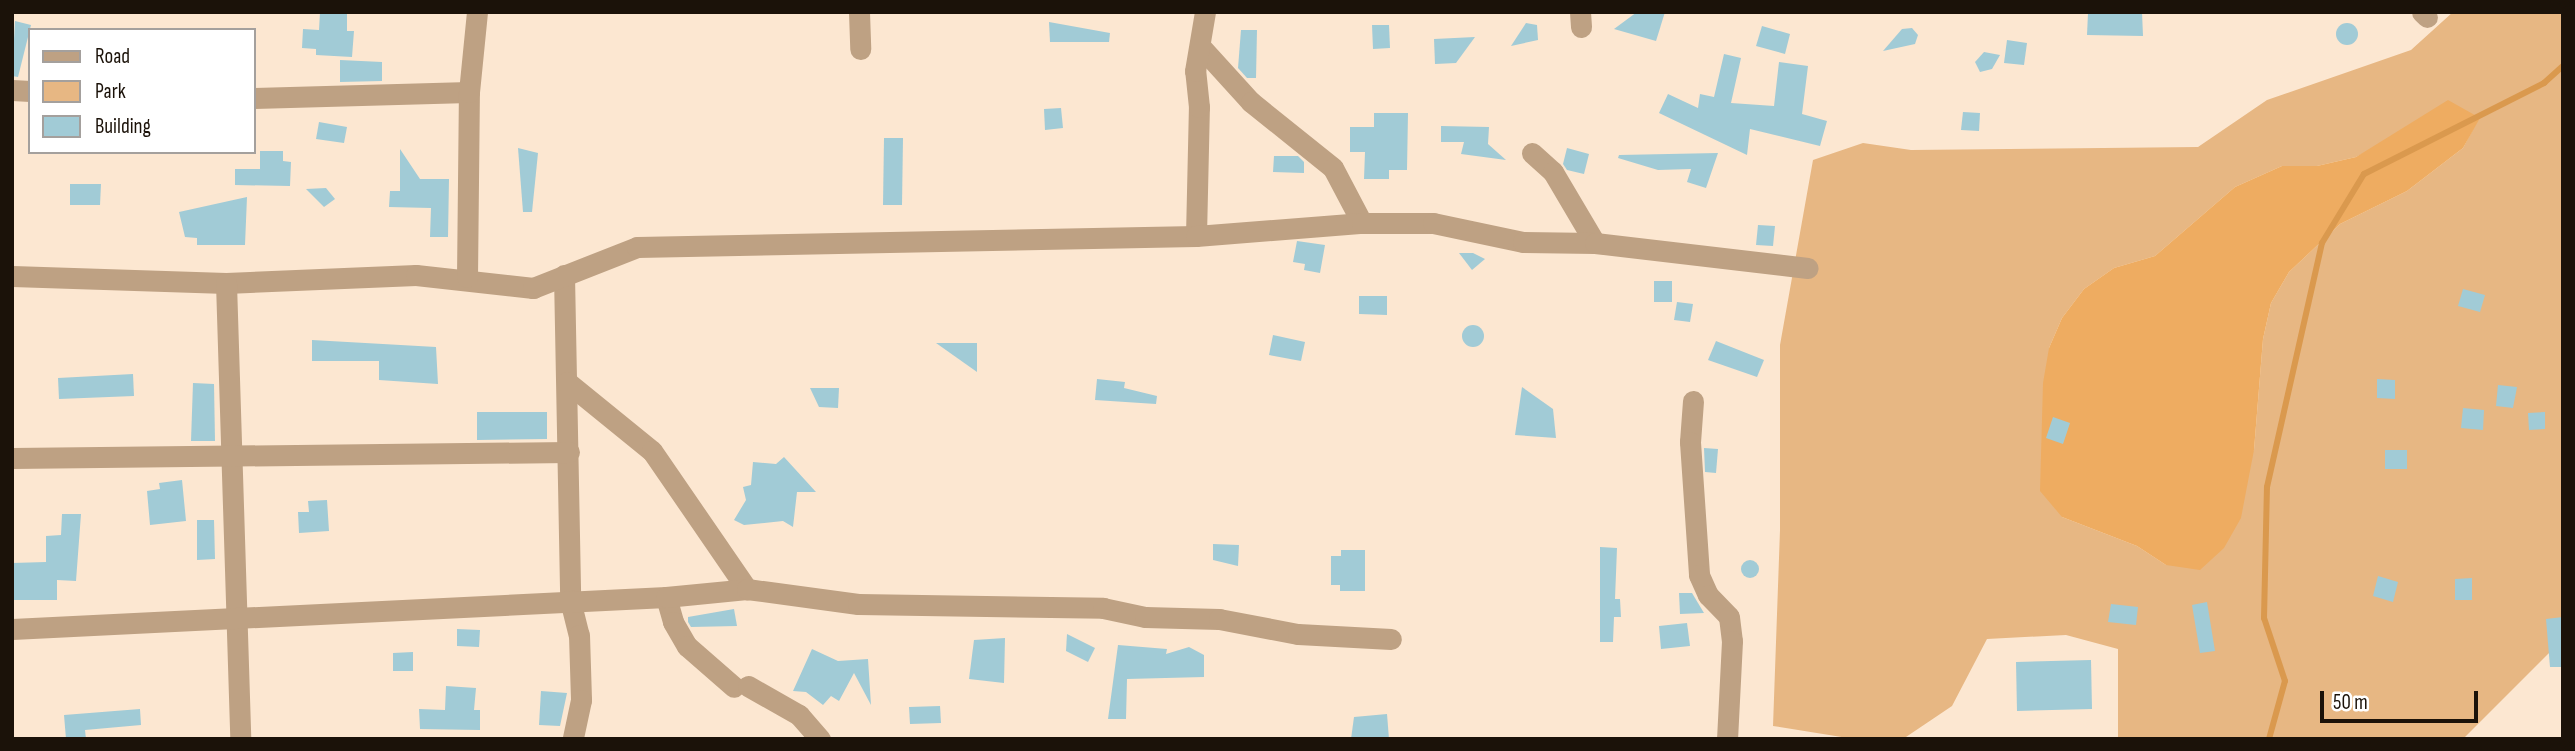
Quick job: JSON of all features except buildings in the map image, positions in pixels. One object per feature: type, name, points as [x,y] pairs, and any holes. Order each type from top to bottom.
[{"type":"street","points":[[467,277],[469,92],[477,12]]},
{"type":"street","points":[[859,12],[860,49]]},
{"type":"street","points":[[1196,236],[1199,107],[1195,79],[1205,12]]},
{"type":"street","points":[[1200,46],[1251,102],[1333,168],[1362,223]]},
{"type":"street","points":[[256,98],[469,92]]},
{"type":"street","points":[[1532,153],[1553,172],[1595,243]]},
{"type":"street","points":[[12,276],[226,283],[416,275],[467,277],[533,288],[637,247],[1196,236],[1362,223],[1433,223],[1523,243],[1595,243],[1808,268]]},
{"type":"street","points":[[564,275],[570,600],[579,635],[581,700],[573,739]]},
{"type":"street","points":[[226,283],[234,617],[240,739]]},
{"type":"street","points":[[567,382],[652,451],[747,589]]},
{"type":"street","points":[[1693,401],[1690,442],[1699,575],[1708,595],[1729,617],[1732,641],[1727,739]]},
{"type":"street","points":[[12,458],[232,452],[569,452]]},
{"type":"street","points":[[12,629],[666,597],[747,589],[858,604],[1102,608],[1145,617],[1219,619],[1298,634],[1391,639]]},
{"type":"street","points":[[666,597],[687,646],[741,687],[800,715],[820,739]]},
{"type":"green space","points":[[2453,12],[2563,12],[2563,639],[2463,739],[2118,739],[2118,649],[2066,635],[1987,639],[1952,706],[1903,739],[1854,739],[1773,726],[1780,530],[1780,345],[1813,160],[1863,143],[1911,150],[2198,147],[2267,100],[2411,50]],"holes":[[[2479,118],[2463,148],[2407,191],[2340,224],[2289,272],[2271,303],[2263,339],[2254,450],[2166,565],[2137,546],[2062,517],[2049,348],[2062,318],[2084,289],[2114,268],[2155,256],[2235,187],[2282,166],[2317,166],[2356,157],[2388,141]]]},
{"type":"shaded area","points":[[2448,100],[2480,118],[2463,148],[2407,191],[2340,224],[2289,272],[2271,303],[2263,339],[2254,450],[2241,518],[2224,548],[2200,570],[2166,565],[2137,546],[2062,517],[2040,491],[2043,383],[2049,348],[2062,318],[2084,289],[2114,268],[2155,256],[2235,187],[2282,166],[2317,166],[2356,157]]},
{"type":"waterway","points":[[2269,739],[2285,681],[2264,618],[2267,487],[2322,243],[2364,174],[2544,83],[2563,66]]}]
